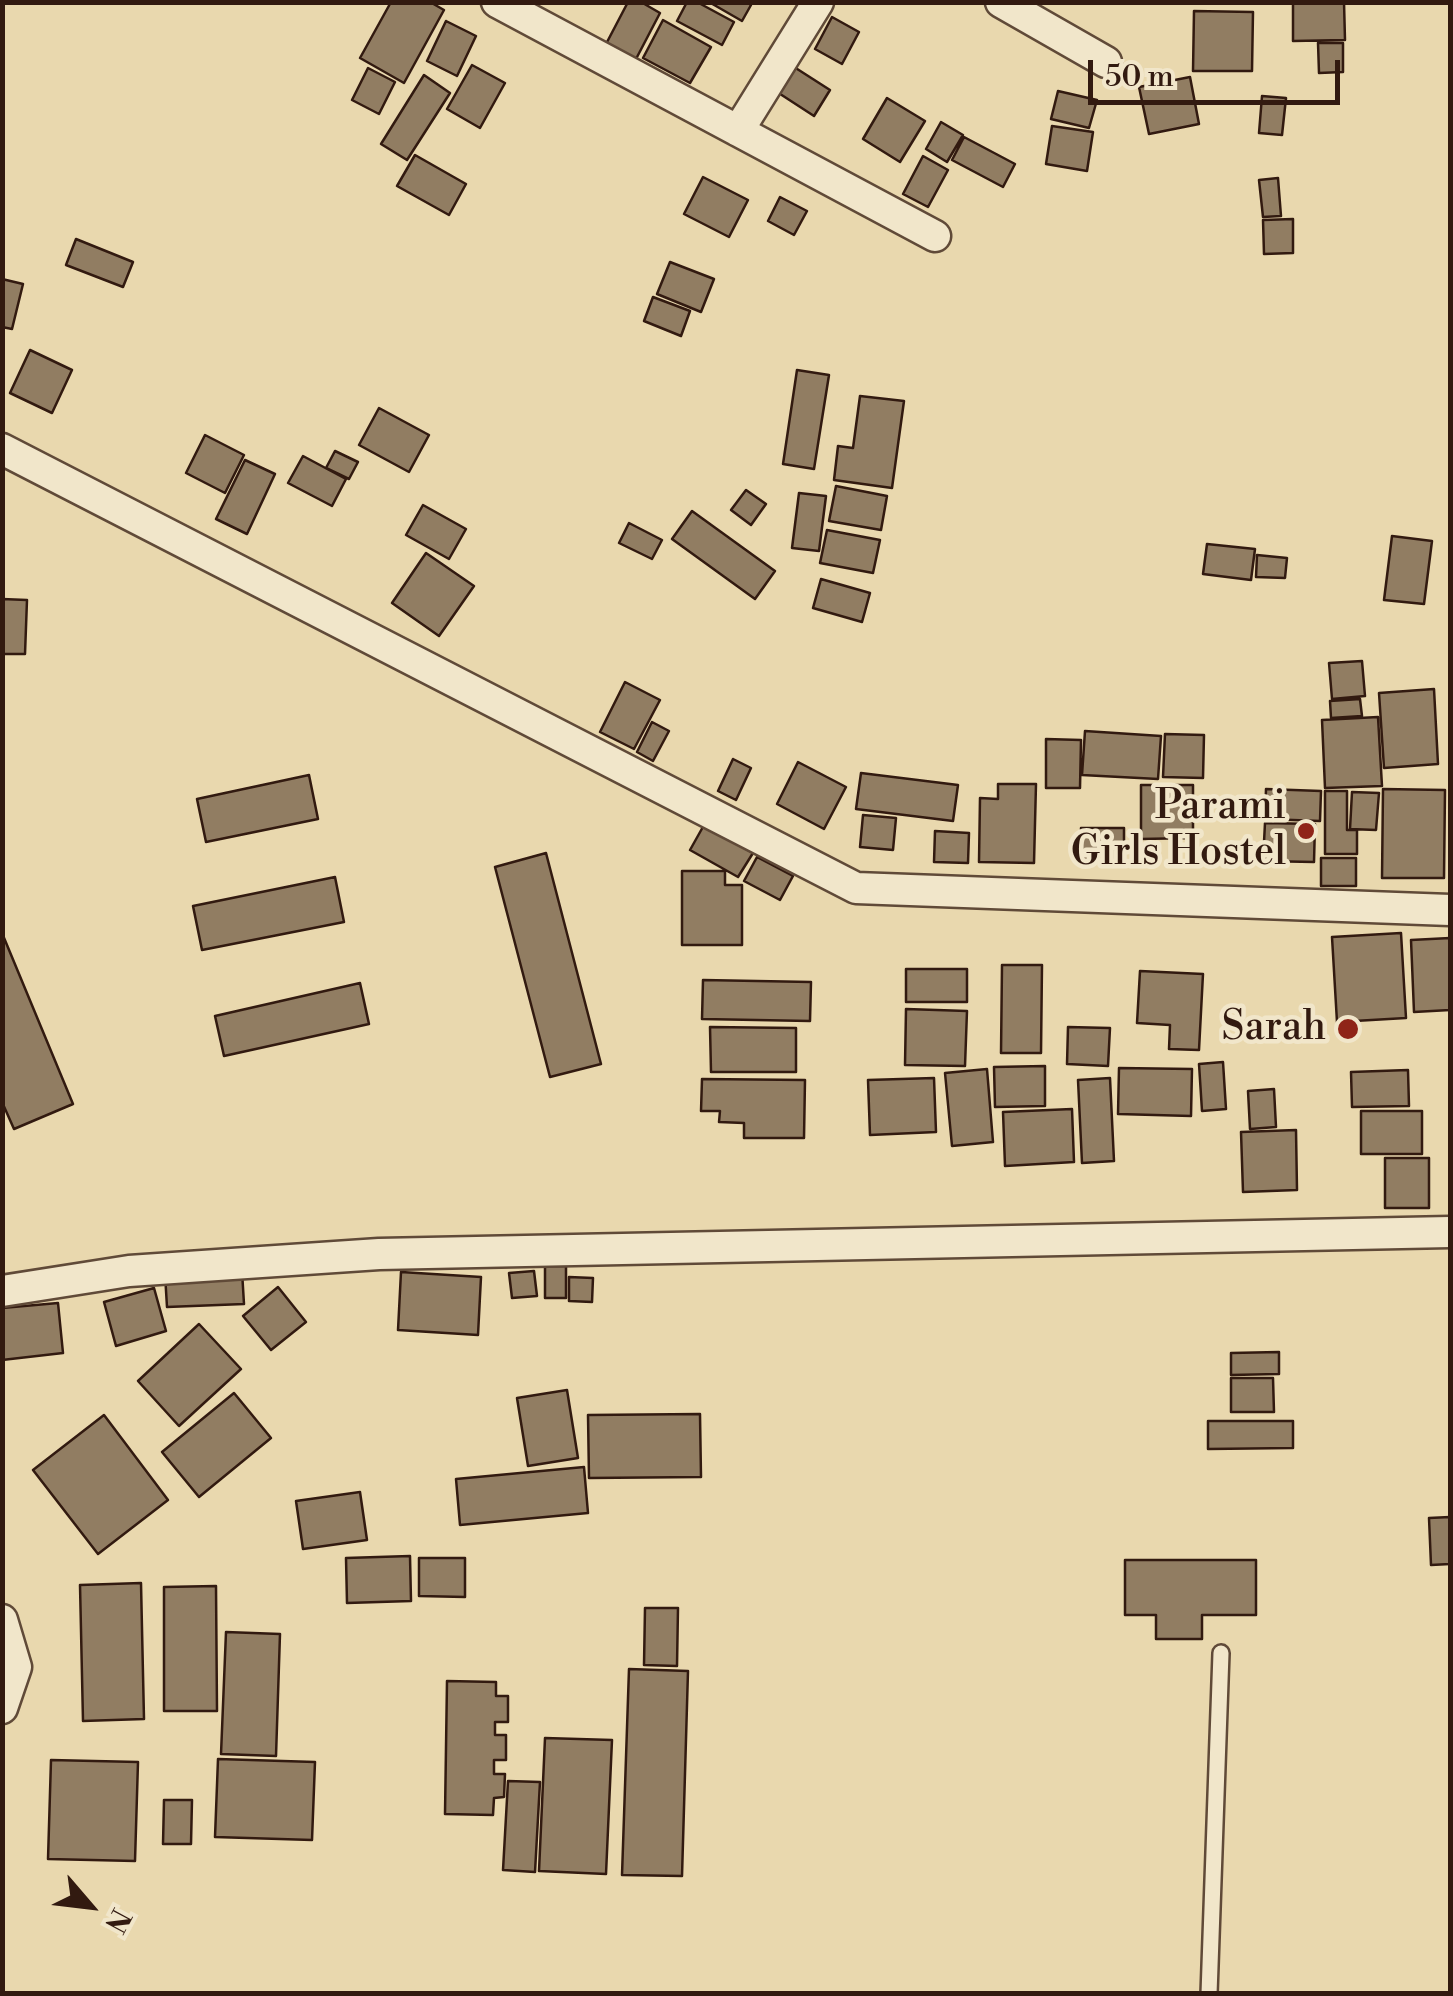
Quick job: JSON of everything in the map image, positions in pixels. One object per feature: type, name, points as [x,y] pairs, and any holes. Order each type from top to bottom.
[{"type":"street","points":[[497,2],[936,236]]},
{"type":"street","points":[[738,131],[818,2]]},
{"type":"street","points":[[1001,2],[1106,62]]},
{"type":"street","points":[[2,449],[856,888],[1450,910]]},
{"type":"street","points":[[2,1291],[129,1271],[379,1254],[1450,1232]]},
{"type":"street","points":[[2,1620],[16,1668],[2,1708]]},
{"type":"lane","points":[[1209,1994],[1221,1653]]},
{"type":"building","points":[[391,2],[430,2],[444,10],[404,83],[360,58]]},
{"type":"building","points":[[628,2],[641,2],[660,13],[636,59],[606,44]]},
{"type":"building","points":[[687,2],[697,2],[734,22],[722,45],[677,21]]},
{"type":"building","points":[[709,2],[747,2],[751,5],[742,21]]},
{"type":"building","points":[[1293,2],[1344,2],[1345,40],[1293,41]]},
{"type":"building","points":[[1194,11],[1253,12],[1252,71],[1193,71]]},
{"type":"building","points":[[832,17],[859,32],[842,64],[815,49]]},
{"type":"building","points":[[663,20],[711,47],[690,83],[643,58]]},
{"type":"building","points":[[446,21],[476,36],[457,76],[427,61]]},
{"type":"building","points":[[1318,43],[1343,43],[1343,72],[1319,73]]},
{"type":"building","points":[[472,65],[505,83],[480,128],[447,109]]},
{"type":"building","points":[[791,65],[830,90],[814,116],[774,90]]},
{"type":"building","points":[[368,68],[395,82],[379,114],[352,100]]},
{"type":"building","points":[[424,75],[450,93],[407,160],[381,144]]},
{"type":"building","points":[[1190,77],[1199,124],[1149,134],[1139,87]]},
{"type":"building","points":[[1058,91],[1097,100],[1089,128],[1051,119]]},
{"type":"building","points":[[1262,96],[1286,98],[1282,135],[1259,133]]},
{"type":"building","points":[[887,98],[925,121],[900,162],[863,139]]},
{"type":"building","points":[[941,122],[963,135],[947,162],[926,149]]},
{"type":"building","points":[[1052,126],[1093,132],[1087,171],[1046,164]]},
{"type":"building","points":[[964,137],[1015,164],[1003,187],[952,160]]},
{"type":"building","points":[[415,155],[466,184],[449,215],[397,186]]},
{"type":"building","points":[[923,156],[948,170],[928,207],[903,194]]},
{"type":"building","points":[[703,177],[748,200],[729,237],[684,214]]},
{"type":"building","points":[[1278,178],[1281,216],[1263,217],[1259,180]]},
{"type":"building","points":[[780,197],[807,211],[794,235],[768,221]]},
{"type":"building","points":[[1293,219],[1293,253],[1264,254],[1263,220]]},
{"type":"building","points":[[76,239],[133,262],[123,287],[66,265]]},
{"type":"building","points":[[670,262],[714,279],[701,312],[657,294]]},
{"type":"building","points":[[2,279],[23,284],[12,329],[2,327]]},
{"type":"building","points":[[653,297],[690,311],[681,336],[644,321]]},
{"type":"building","points":[[30,350],[72,370],[52,413],[10,393]]},
{"type":"building","points":[[797,370],[829,375],[814,469],[783,464]]},
{"type":"building","points":[[860,396],[904,401],[892,488],[834,480],[838,446],[853,448]]},
{"type":"building","points":[[379,408],[429,435],[409,472],[359,445]]},
{"type":"building","points":[[205,435],[244,455],[225,493],[186,473]]},
{"type":"building","points":[[335,451],[358,462],[349,479],[326,468]]},
{"type":"building","points":[[303,456],[346,479],[332,506],[288,483]]},
{"type":"building","points":[[245,460],[275,474],[247,534],[216,519]]},
{"type":"building","points":[[836,486],[887,496],[881,530],[829,521]]},
{"type":"building","points":[[746,490],[766,504],[751,525],[731,510]]},
{"type":"building","points":[[799,493],[826,496],[819,551],[792,548]]},
{"type":"building","points":[[423,505],[466,529],[449,559],[406,535]]},
{"type":"building","points":[[692,511],[775,571],[755,599],[672,539]]},
{"type":"building","points":[[629,523],[662,540],[652,559],[619,543]]},
{"type":"building","points":[[827,530],[880,540],[873,573],[820,563]]},
{"type":"building","points":[[1392,536],[1432,541],[1424,604],[1384,600]]},
{"type":"building","points":[[1207,544],[1255,549],[1251,580],[1203,574]]},
{"type":"building","points":[[426,553],[474,586],[439,636],[392,603]]},
{"type":"building","points":[[1257,555],[1287,558],[1285,578],[1256,577]]},
{"type":"building","points":[[821,579],[870,593],[862,622],[813,608]]},
{"type":"building","points":[[2,599],[27,600],[25,654],[2,654]]},
{"type":"building","points":[[1362,661],[1365,696],[1332,699],[1329,663]]},
{"type":"building","points":[[625,682],[660,700],[634,749],[600,732]]},
{"type":"building","points":[[1434,689],[1438,764],[1384,768],[1379,693]]},
{"type":"building","points":[[1360,699],[1362,716],[1331,718],[1330,701]]},
{"type":"building","points":[[1378,717],[1382,786],[1325,788],[1322,720]]},
{"type":"building","points":[[652,722],[669,731],[653,761],[637,752]]},
{"type":"building","points":[[1085,731],[1161,736],[1158,779],[1082,775]]},
{"type":"building","points":[[1165,734],[1204,735],[1203,778],[1163,777]]},
{"type":"building","points":[[1046,739],[1081,740],[1080,788],[1046,788]]},
{"type":"building","points":[[733,759],[751,768],[736,800],[718,791]]},
{"type":"building","points":[[798,762],[846,787],[824,829],[777,804]]},
{"type":"building","points":[[861,773],[958,785],[953,821],[856,809]]},
{"type":"building","points":[[309,775],[318,819],[206,842],[197,799]]},
{"type":"building","points":[[998,784],[1036,784],[1034,863],[979,862],[980,798],[998,799]]},
{"type":"building","points":[[1141,785],[1193,785],[1193,838],[1141,839]]},
{"type":"building","points":[[1266,789],[1321,791],[1320,821],[1265,819]]},
{"type":"building","points":[[1383,789],[1445,790],[1444,878],[1382,878]]},
{"type":"building","points":[[1325,791],[1347,791],[1347,830],[1357,830],[1357,854],[1325,854]]},
{"type":"building","points":[[1352,792],[1379,793],[1376,830],[1350,829]]},
{"type":"building","points":[[863,815],[896,818],[893,850],[860,847]]},
{"type":"building","points":[[1265,823],[1315,824],[1314,862],[1263,861]]},
{"type":"building","points":[[704,825],[753,853],[738,877],[690,850]]},
{"type":"building","points":[[1081,828],[1124,828],[1124,862],[1081,862]]},
{"type":"building","points":[[935,831],[969,833],[968,863],[934,862]]},
{"type":"building","points":[[546,853],[601,1064],[550,1077],[495,867]]},
{"type":"building","points":[[757,857],[793,876],[780,900],[744,881]]},
{"type":"building","points":[[1321,858],[1356,858],[1356,886],[1321,886]]},
{"type":"building","points":[[682,871],[725,871],[725,885],[742,885],[742,945],[682,945]]},
{"type":"building","points":[[335,877],[344,922],[202,950],[193,906]]},
{"type":"building","points":[[2,933],[73,1104],[14,1129],[2,1102]]},
{"type":"building","points":[[1401,933],[1406,1018],[1337,1022],[1332,937]]},
{"type":"building","points":[[1450,938],[1450,1010],[1414,1012],[1411,940]]},
{"type":"building","points":[[1002,965],[1042,965],[1041,1053],[1001,1053]]},
{"type":"building","points":[[906,969],[967,969],[967,1002],[906,1002]]},
{"type":"building","points":[[1140,971],[1203,974],[1199,1050],[1169,1049],[1170,1025],[1137,1023]]},
{"type":"building","points":[[703,980],[811,982],[810,1021],[702,1019]]},
{"type":"building","points":[[360,983],[369,1024],[224,1056],[215,1016]]},
{"type":"building","points":[[906,1009],[967,1011],[965,1066],[905,1065]]},
{"type":"building","points":[[710,1027],[796,1028],[796,1072],[711,1072]]},
{"type":"building","points":[[1068,1027],[1110,1028],[1108,1066],[1067,1064]]},
{"type":"building","points":[[1223,1062],[1226,1109],[1202,1111],[1199,1064]]},
{"type":"building","points":[[1045,1066],[1045,1106],[995,1107],[994,1067]]},
{"type":"building","points":[[1119,1068],[1192,1069],[1191,1116],[1118,1114]]},
{"type":"building","points":[[987,1069],[993,1142],[952,1146],[945,1073]]},
{"type":"building","points":[[1408,1070],[1409,1106],[1352,1107],[1351,1072]]},
{"type":"building","points":[[934,1078],[936,1132],[870,1135],[868,1080]]},
{"type":"building","points":[[1110,1078],[1114,1161],[1082,1163],[1078,1080]]},
{"type":"building","points":[[702,1079],[805,1080],[804,1138],[744,1138],[744,1123],[719,1122],[720,1111],[701,1111]]},
{"type":"building","points":[[1274,1089],[1276,1127],[1250,1129],[1248,1091]]},
{"type":"building","points":[[1072,1109],[1074,1162],[1005,1166],[1003,1112]]},
{"type":"building","points":[[1361,1111],[1422,1111],[1422,1154],[1361,1154]]},
{"type":"building","points":[[1296,1130],[1297,1190],[1243,1192],[1241,1132]]},
{"type":"building","points":[[1385,1158],[1429,1158],[1429,1208],[1385,1208]]},
{"type":"building","points":[[545,1266],[566,1266],[566,1298],[545,1298]]},
{"type":"building","points":[[242,1271],[244,1304],[167,1307],[165,1274]]},
{"type":"building","points":[[534,1271],[537,1296],[512,1298],[509,1273]]},
{"type":"building","points":[[401,1272],[481,1277],[478,1335],[398,1330]]},
{"type":"building","points":[[569,1277],[593,1278],[592,1302],[569,1301]]},
{"type":"building","points":[[278,1287],[306,1322],[271,1350],[243,1316]]},
{"type":"building","points":[[154,1288],[166,1331],[116,1346],[104,1302]]},
{"type":"building","points":[[58,1303],[63,1353],[2,1360],[2,1308]]},
{"type":"building","points":[[199,1324],[241,1369],[179,1426],[138,1381]]},
{"type":"building","points":[[1279,1352],[1279,1374],[1231,1375],[1231,1353]]},
{"type":"building","points":[[1231,1378],[1273,1378],[1274,1412],[1231,1412]]},
{"type":"building","points":[[567,1390],[578,1458],[528,1466],[517,1398]]},
{"type":"building","points":[[234,1393],[271,1438],[199,1497],[162,1452]]},
{"type":"building","points":[[700,1414],[701,1477],[589,1478],[588,1415]]},
{"type":"building","points":[[104,1415],[168,1500],[98,1554],[33,1470]]},
{"type":"building","points":[[1208,1421],[1293,1421],[1293,1448],[1208,1449]]},
{"type":"building","points":[[584,1467],[588,1513],[460,1525],[456,1479]]},
{"type":"building","points":[[360,1492],[367,1540],[303,1549],[296,1501]]},
{"type":"building","points":[[1450,1517],[1450,1564],[1431,1565],[1429,1518]]},
{"type":"building","points":[[410,1556],[411,1601],[347,1603],[346,1558]]},
{"type":"building","points":[[419,1558],[465,1558],[465,1597],[419,1596]]},
{"type":"building","points":[[1125,1560],[1256,1560],[1256,1615],[1202,1615],[1202,1639],[1156,1639],[1156,1615],[1125,1615]]},
{"type":"building","points":[[141,1583],[144,1719],[83,1721],[80,1585]]},
{"type":"building","points":[[216,1586],[217,1711],[164,1711],[164,1587]]},
{"type":"building","points":[[645,1608],[678,1608],[677,1666],[644,1665]]},
{"type":"building","points":[[226,1632],[280,1634],[276,1756],[221,1754]]},
{"type":"building","points":[[629,1669],[688,1671],[682,1876],[622,1875]]},
{"type":"building","points":[[447,1681],[496,1682],[496,1696],[508,1696],[508,1722],[495,1722],[495,1735],[506,1735],[506,1760],[494,1760],[494,1774],[505,1774],[504,1797],[494,1798],[493,1815],[445,1814]]},
{"type":"building","points":[[545,1738],[612,1740],[606,1874],[539,1871]]},
{"type":"building","points":[[218,1759],[315,1762],[312,1840],[215,1837]]},
{"type":"building","points":[[51,1760],[138,1762],[135,1861],[48,1859]]},
{"type":"building","points":[[508,1781],[540,1782],[535,1872],[503,1870]]},
{"type":"building","points":[[164,1800],[192,1800],[191,1844],[163,1844]]},
{"type":"place","name":"Parami Girls Hostel","points":[[1306,831]]},
{"type":"place","name":"Sarah","points":[[1348,1029]]}]
